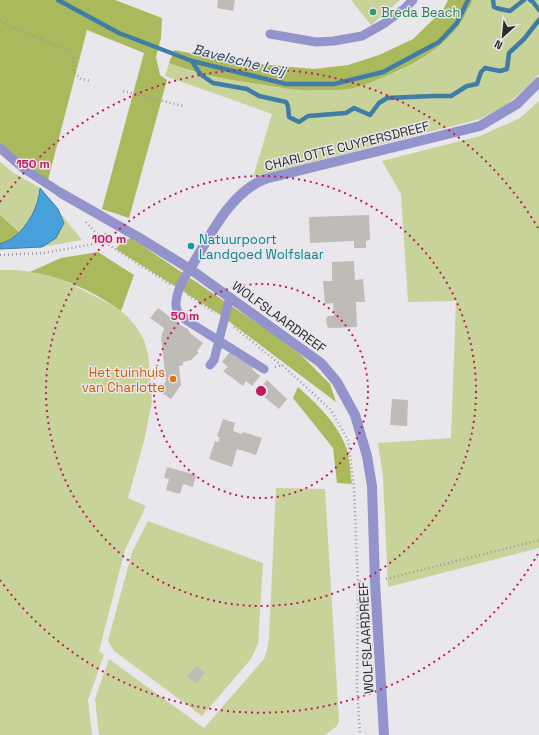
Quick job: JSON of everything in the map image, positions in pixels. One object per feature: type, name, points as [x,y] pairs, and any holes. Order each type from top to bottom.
[{"type":"street","name":"CHARLOTTE CUYPERSDREEF","points":[[190,269],[229,207],[247,189],[256,183],[273,177],[480,126],[517,104],[539,82]]},
{"type":"street","name":"WOLFSLAARDREEF","points":[[61,193],[190,269],[321,363],[337,382],[355,415],[367,456],[372,486],[375,582],[384,735]]},
{"type":"lane","points":[[270,34],[316,42],[334,41],[362,36],[386,23],[413,0]]},
{"type":"lane","name":"WOLFSLAARDREEF","points":[[0,148],[23,168],[61,193]]},
{"type":"lane","points":[[190,269],[179,289],[176,304],[178,313],[189,322],[264,369]]},
{"type":"lane","points":[[210,364],[214,360],[230,297]]},
{"type":"path","points":[[0,21],[25,33],[59,45],[71,51],[74,59],[73,71],[81,79],[91,81]]},
{"type":"path","points":[[123,91],[183,106]]},
{"type":"path","points":[[0,254],[44,253],[104,242],[179,289]]},
{"type":"path","points":[[264,369],[282,365],[331,410],[348,440],[354,488],[358,586],[357,686],[360,735]]},
{"type":"path","points":[[375,582],[539,540]]},
{"type":"green space","points":[[0,0],[115,0],[162,18],[161,38],[156,57],[160,75],[167,80],[129,218],[102,209],[144,53],[87,30],[48,180],[21,164],[0,143]]},
{"type":"green space","name":"Breda Beach","points":[[351,0],[400,0],[371,25]]},
{"type":"green space","points":[[448,0],[473,0],[457,28],[447,39],[425,57],[398,71],[362,86],[342,90],[299,90],[226,79],[188,70],[169,63],[174,50],[237,62],[314,69],[348,65],[379,55],[413,39],[443,10]]},
{"type":"green space","points":[[473,0],[539,0],[539,74],[505,106],[480,119],[253,177],[272,114],[165,76],[169,63],[189,71],[272,87],[314,91],[348,89],[399,71],[423,59],[443,43],[467,13]]},
{"type":"green space","points":[[539,101],[539,548],[388,587],[383,477],[378,443],[451,438],[456,301],[408,302],[401,194],[382,161],[480,136],[520,118]]},
{"type":"green space","points":[[0,162],[14,173],[40,188],[38,200],[33,212],[19,232],[0,215]]},
{"type":"green space","points":[[61,214],[82,240],[42,247],[56,238],[64,223]]},
{"type":"green space","points":[[0,215],[19,232],[14,238],[0,244]]},
{"type":"green space","points":[[131,238],[276,336],[302,356],[330,384],[336,402],[219,314],[116,249],[122,242]]},
{"type":"green space","points":[[98,252],[134,275],[121,311],[101,298],[77,286],[53,277],[30,272],[61,258]]},
{"type":"green space","points":[[0,270],[41,273],[55,277],[110,304],[125,314],[135,325],[144,340],[148,354],[152,402],[144,441],[128,498],[146,506],[125,550],[99,651],[104,655],[88,700],[92,735],[0,735]]},
{"type":"green space","points":[[298,387],[326,414],[342,438],[348,456],[352,484],[337,483],[333,448],[293,398]]},
{"type":"green space","points":[[276,488],[325,489],[339,721],[337,726],[325,735],[99,735],[95,699],[109,659],[204,728],[264,659],[269,638]]},
{"type":"green space","points":[[148,521],[263,563],[258,644],[251,659],[202,716],[114,651],[108,641],[132,552]]},
{"type":"water","points":[[40,188],[58,209],[64,223],[56,238],[42,247],[0,249],[0,244],[13,238],[24,227],[32,215]]},
{"type":"building","points":[[218,0],[235,0],[233,11],[217,8]]},
{"type":"building","points":[[369,215],[370,240],[366,241],[366,248],[354,248],[354,241],[310,243],[309,217]]},
{"type":"building","points":[[354,261],[355,280],[363,279],[365,302],[356,302],[357,327],[329,328],[327,326],[326,319],[328,316],[334,316],[333,303],[325,304],[323,281],[332,281],[332,262]]},
{"type":"building","points":[[158,308],[188,329],[190,333],[203,343],[197,351],[199,353],[191,360],[183,362],[183,365],[179,366],[181,385],[171,399],[159,391],[166,381],[161,338],[164,328],[150,318]]},
{"type":"building","points":[[230,352],[237,358],[240,356],[253,367],[252,369],[260,376],[252,386],[246,381],[243,386],[223,371],[228,367],[222,362]]},
{"type":"building","points":[[267,380],[287,399],[279,409],[258,392]]},
{"type":"building","points":[[392,399],[408,400],[407,426],[390,425]]},
{"type":"building","points":[[223,419],[235,423],[233,431],[242,434],[243,432],[262,438],[256,455],[237,449],[232,467],[209,459],[215,441],[218,442],[220,438],[217,436]]},
{"type":"building","points":[[167,467],[196,475],[193,487],[183,484],[180,494],[166,490],[169,479],[164,478]]},
{"type":"building","points":[[197,666],[205,673],[196,683],[187,676]]},
{"type":"waterway","name":"Bavelsche Leij","points":[[58,0],[119,33],[192,61],[286,84],[334,84],[383,72],[439,42],[457,23],[468,0]]},
{"type":"waterway","points":[[493,0],[494,7],[510,11],[524,0]]},
{"type":"waterway","points":[[530,0],[539,10]]},
{"type":"waterway","points":[[192,61],[200,74],[213,83],[247,89],[259,96],[286,102],[289,117],[299,122],[308,116],[346,113],[354,108],[370,115],[379,103],[387,98],[451,96],[467,86],[477,84],[481,72],[485,68],[500,71],[507,69],[509,53],[524,39],[539,20]]},
{"type":"place","name":"Breda Beach","points":[[373,12]]},
{"type":"place","name":"Natuurpoort Landgoed Wolfslaar","points":[[191,246]]},
{"type":"place","name":"Het tuinhuis van Charlotte","points":[[173,379]]}]
